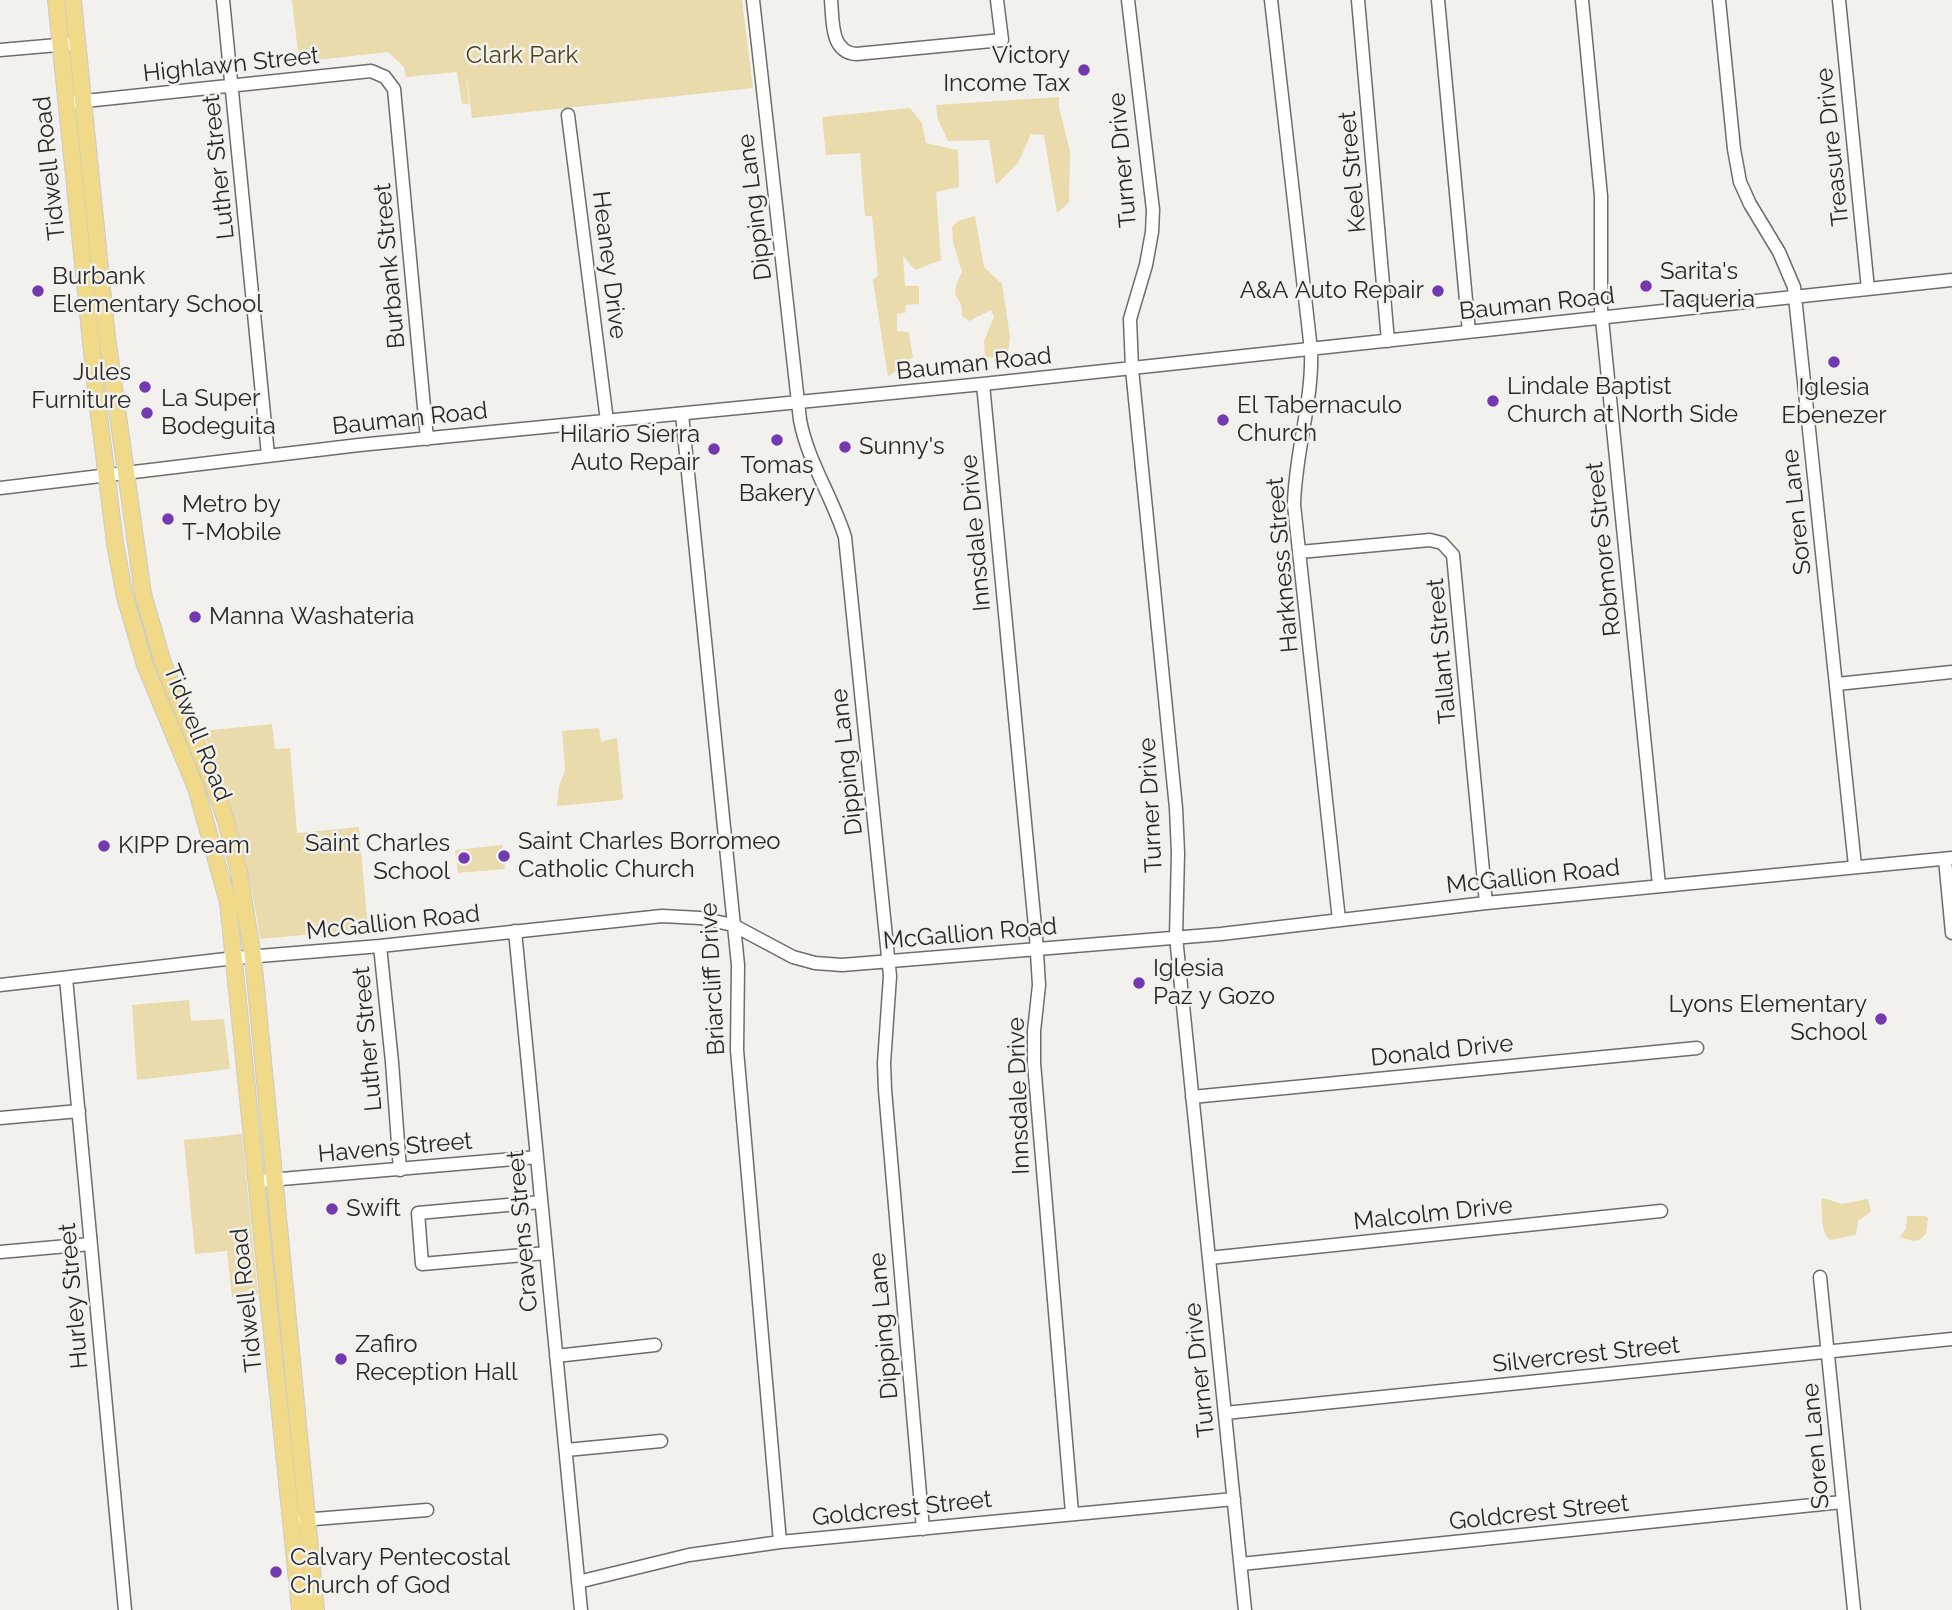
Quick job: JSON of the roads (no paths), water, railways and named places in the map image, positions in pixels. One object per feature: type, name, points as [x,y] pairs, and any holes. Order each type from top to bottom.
[{"type":"main road","name":"Tidwell Road","points":[[56,0],[78,221],[143,594],[163,663],[190,725],[226,821],[239,872],[253,957],[275,1180],[282,1339]]},
{"type":"main road","name":"Tidwell Road","points":[[73,0],[96,221],[98,338],[107,475],[115,543],[125,597],[145,665],[196,788],[228,902],[258,1181],[282,1339],[300,1521],[316,1610]]},
{"type":"main road","points":[[78,221],[96,221]]},
{"type":"main road","points":[[125,597],[143,594]]},
{"type":"main road","points":[[170,726],[190,725]]},
{"type":"main road","points":[[209,827],[226,821]]},
{"type":"main road","name":"Tidwell Road","points":[[300,1521],[300,1610]]},
{"type":"street","name":"Luther Street","points":[[223,0],[268,455]]},
{"type":"street","name":"Dipping Lane","points":[[753,0],[803,437],[808,454],[838,513],[845,537],[888,962],[890,1006],[884,1063],[885,1090],[923,1529]]},
{"type":"street","points":[[831,0],[836,41],[843,51],[856,54],[1002,40],[997,0]]},
{"type":"street","name":"Turner Drive","points":[[1129,0],[1153,211],[1146,265],[1130,318],[1132,369],[1176,808],[1176,937],[1245,1610]]},
{"type":"street","name":"Harkness Street","points":[[1271,0],[1311,350],[1309,394],[1297,458],[1294,505],[1339,919]]},
{"type":"street","name":"Keel Street","points":[[1358,0],[1388,341]]},
{"type":"street","points":[[1438,0],[1469,332]]},
{"type":"street","name":"Robmore Street","points":[[1582,0],[1601,197],[1602,318],[1659,885]]},
{"type":"street","name":"Soren Lane","points":[[1719,0],[1734,149],[1740,182],[1788,270],[1795,297],[1855,866]]},
{"type":"street","name":"Treasure Drive","points":[[1839,0],[1868,289]]},
{"type":"street","points":[[0,50],[78,43]]},
{"type":"street","name":"Highlawn Street","points":[[66,103],[371,71],[384,77],[394,89]]},
{"type":"street","name":"Burbank Street","points":[[394,89],[428,439]]},
{"type":"street","name":"Heaney Drive","points":[[568,115],[607,421]]},
{"type":"street","name":"Bauman Road","points":[[0,488],[268,455],[1132,369],[1952,280]]},
{"type":"street","name":"Innsdale Drive","points":[[983,384],[1037,950],[1039,985],[1034,1063],[1072,1514]]},
{"type":"street","name":"Briarcliff Drive","points":[[682,414],[739,991],[737,1050],[780,1542]]},
{"type":"street","name":"Tallant Street","points":[[1300,552],[1430,540],[1442,543],[1453,555],[1486,903]]},
{"type":"street","points":[[1837,684],[1952,672]]},
{"type":"street","points":[[1949,858],[1952,933]]},
{"type":"street","name":"McGallion Road","points":[[0,985],[235,958],[380,946],[662,916],[700,918],[733,925],[781,951],[815,964],[842,965],[1176,937],[1659,885],[1949,858]]},
{"type":"street","name":"Cravens Street","points":[[515,931],[581,1610]]},
{"type":"street","name":"Luther Street","points":[[380,946],[400,1170]]},
{"type":"street","name":"Hurley Street","points":[[66,978],[125,1610]]},
{"type":"street","name":"Donald Drive","points":[[1192,1097],[1697,1048]]},
{"type":"street","points":[[0,1118],[79,1111]]},
{"type":"street","name":"Havens Street","points":[[258,1181],[537,1157]]},
{"type":"street","points":[[541,1202],[418,1213],[422,1264],[546,1253]]},
{"type":"street","name":"Malcolm Drive","points":[[1209,1258],[1661,1211]]},
{"type":"street","points":[[0,1252],[90,1244]]},
{"type":"street","name":"Soren Lane","points":[[1821,1277],[1854,1610]]},
{"type":"street","name":"Silvercrest Street","points":[[1225,1413],[1952,1339]]},
{"type":"street","points":[[556,1356],[655,1345]]},
{"type":"street","points":[[566,1450],[661,1441]]},
{"type":"street","name":"Goldcrest Street","points":[[578,1582],[676,1558],[780,1542],[1234,1499]]},
{"type":"street","name":"Goldcrest Street","points":[[1241,1564],[1843,1502]]},
{"type":"street","points":[[300,1521],[427,1510]]},
{"type":"place","name":"Victory Income Tax","points":[[1084,70]]},
{"type":"place","name":"Sarita's Taqueria","points":[[1646,286]]},
{"type":"place","name":"Burbank Elementary School","points":[[38,291]]},
{"type":"place","name":"A&A Auto Repair","points":[[1438,291]]},
{"type":"place","name":"Iglesia Ebenezer","points":[[1834,362]]},
{"type":"place","name":"Jules Furniture","points":[[145,387]]},
{"type":"place","name":"Lindale Baptist Church at North Side","points":[[1493,401]]},
{"type":"place","name":"La Super Bodeguita","points":[[147,413]]},
{"type":"place","name":"El Tabernaculo Church","points":[[1223,420]]},
{"type":"place","name":"Tomas Bakery","points":[[777,440]]},
{"type":"place","name":"Sunny's","points":[[845,447]]},
{"type":"place","name":"Hilario Sierra Auto Repair","points":[[714,449]]},
{"type":"place","name":"Metro by T-Mobile","points":[[168,519]]},
{"type":"place","name":"Manna Washateria","points":[[195,617]]},
{"type":"place","name":"KIPP Dream","points":[[104,846]]},
{"type":"place","name":"Saint Charles Borromeo Catholic Church","points":[[504,856]]},
{"type":"place","name":"Saint Charles School","points":[[464,858]]},
{"type":"place","name":"Iglesia Paz y Gozo","points":[[1139,983]]},
{"type":"place","name":"Lyons Elementary School","points":[[1881,1019]]},
{"type":"place","name":"Swift","points":[[332,1209]]},
{"type":"place","name":"Zafiro Reception Hall","points":[[341,1359]]},
{"type":"place","name":"Calvary Pentecostal Church of God","points":[[276,1572]]},
{"type":"park label","name":"Clark Park","points":[[522,56]]}]
